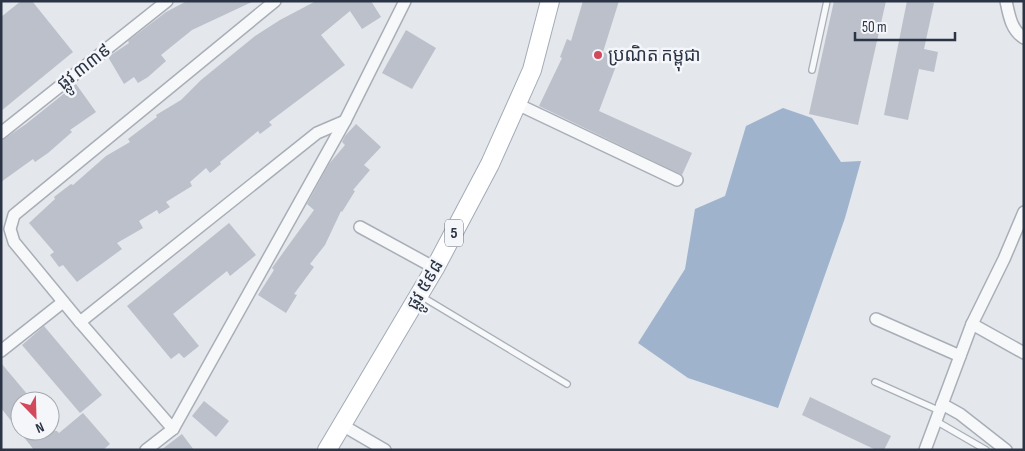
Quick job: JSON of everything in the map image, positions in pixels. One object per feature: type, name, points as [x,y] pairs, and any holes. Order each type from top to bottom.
[{"type":"main road","name":"ផ្លូវ ៥៩៨","points":[[328,450],[436,268],[490,164],[532,70],[550,1]]},
{"type":"street","name":"ផ្លូវ ៣៣៩","points":[[1,133],[167,1]]},
{"type":"street","points":[[173,429],[80,322],[14,242],[10,229],[14,215],[275,1]]},
{"type":"street","points":[[146,450],[173,429],[345,121],[405,1]]},
{"type":"street","points":[[1006,1],[1010,22],[1024,38]]},
{"type":"street","points":[[517,104],[677,180]]},
{"type":"street","points":[[80,322],[317,133],[345,121]]},
{"type":"street","points":[[929,448],[939,412],[972,324],[1023,216]]},
{"type":"street","points":[[360,227],[436,268]]},
{"type":"street","points":[[1,351],[63,302]]},
{"type":"street","points":[[876,319],[960,356]]},
{"type":"street","points":[[972,324],[1024,353]]},
{"type":"street","points":[[939,412],[960,414],[1006,450]]},
{"type":"street","points":[[342,425],[385,450]]},
{"type":"lane","points":[[812,70],[826,1]]},
{"type":"lane","points":[[420,295],[568,384]]},
{"type":"lane","points":[[875,382],[939,412],[986,450]]},
{"type":"water","points":[[783,108],[812,118],[841,162],[861,161],[845,218],[778,408],[688,378],[638,343],[685,269],[695,209],[725,196],[746,126]]},
{"type":"building","points":[[21,1],[32,1],[73,52],[1,111],[1,17]]},
{"type":"building","points":[[187,1],[254,1],[192,30],[161,55],[166,61],[148,77],[138,83],[134,77],[124,84],[108,57],[129,43],[128,41],[166,12]]},
{"type":"building","points":[[316,1],[371,1],[381,17],[362,29],[350,11],[321,35],[345,65],[269,122],[272,125],[260,134],[258,131],[220,162],[221,164],[210,173],[206,168],[190,182],[192,186],[166,202],[170,207],[159,214],[157,210],[139,221],[143,228],[117,243],[122,249],[77,282],[63,265],[59,267],[50,255],[54,252],[29,223],[55,199],[54,197],[71,184],[73,185],[106,156],[130,142],[128,139],[157,117],[156,115],[181,100],[201,80],[255,36]]},
{"type":"building","points":[[583,1],[619,1],[603,52],[619,58],[599,111],[692,153],[682,175],[539,106],[562,58],[560,57],[567,39],[571,41]]},
{"type":"building","points":[[834,1],[886,1],[858,125],[809,114]]},
{"type":"building","points":[[907,1],[934,3],[924,49],[938,52],[934,72],[919,69],[908,120],[884,115]]},
{"type":"building","points":[[406,30],[436,48],[412,89],[382,73]]},
{"type":"building","points":[[76,84],[96,112],[70,130],[72,132],[48,153],[35,162],[33,159],[1,182],[1,141],[26,124]]},
{"type":"building","points":[[356,124],[381,147],[364,165],[370,170],[353,190],[355,191],[341,211],[325,245],[310,264],[314,267],[294,294],[297,295],[286,313],[258,295],[274,270],[272,268],[314,210],[307,204],[329,164],[345,145],[342,142],[345,136]]},
{"type":"building","points":[[229,223],[256,255],[230,276],[227,271],[173,314],[199,346],[184,358],[179,353],[171,359],[127,306]]},
{"type":"building","points":[[44,326],[102,395],[80,413],[22,345]]},
{"type":"building","points":[[1,363],[25,391],[10,391],[10,419],[1,408]]},
{"type":"building","points":[[810,397],[891,436],[884,450],[876,450],[802,415]]},
{"type":"building","points":[[204,401],[229,421],[216,437],[192,416]]},
{"type":"building","points":[[83,413],[110,444],[103,450],[34,450],[27,441],[60,441],[60,432]]},
{"type":"building","points":[[182,434],[194,450],[161,450]]},
{"type":"place","name":"ប្រណិត កម្ពុជា","points":[[598,55]]}]
